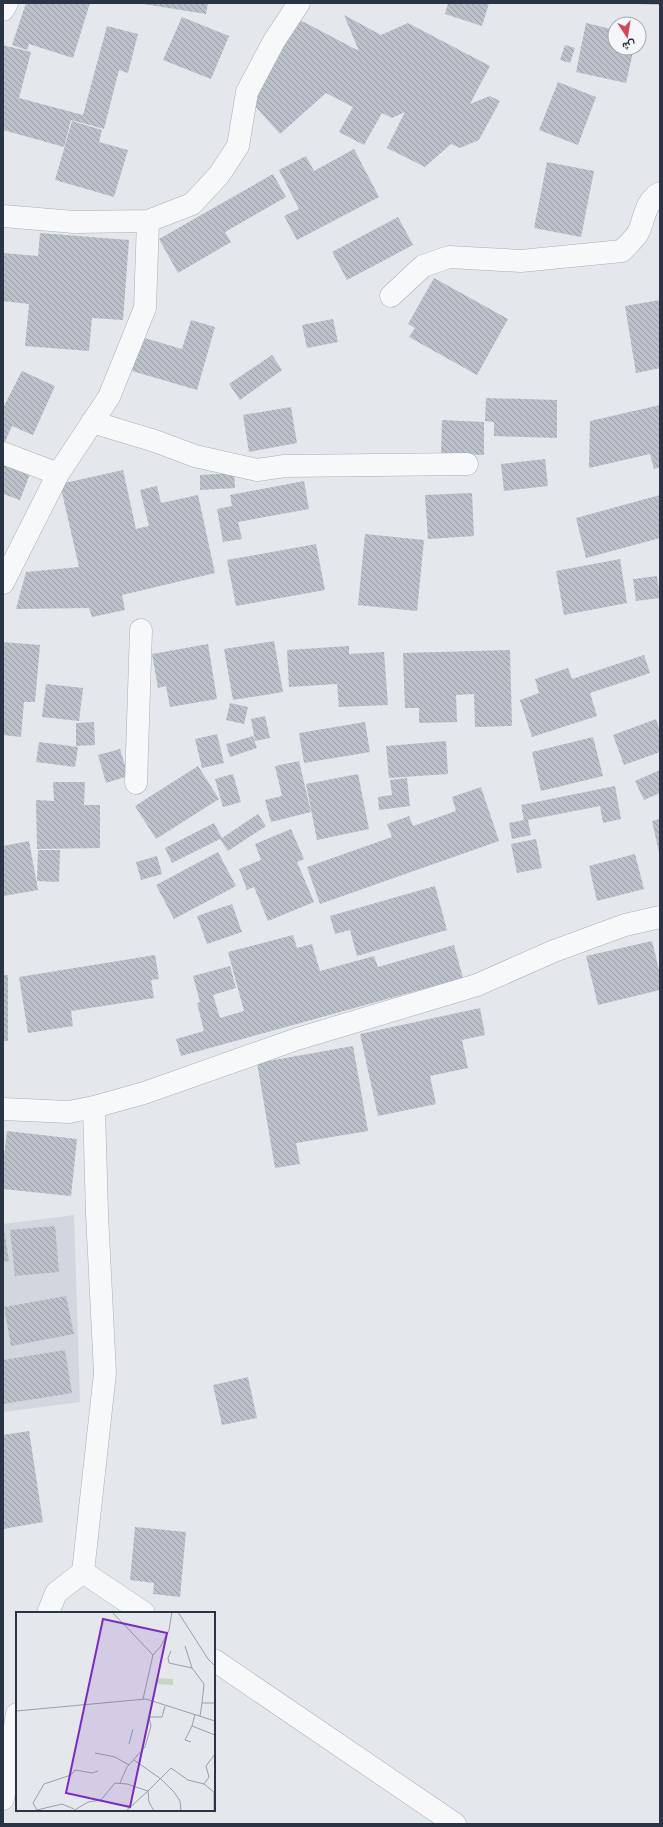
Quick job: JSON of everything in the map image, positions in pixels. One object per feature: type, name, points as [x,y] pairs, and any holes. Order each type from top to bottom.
[{"type":"street","points":[[3,10],[7,3]]},
{"type":"street","points":[[3,216],[74,222],[148,221],[192,204],[219,175],[238,146],[247,92],[274,41],[299,3]]},
{"type":"street","points":[[391,296],[423,266],[449,257],[521,261],[622,251],[639,232],[644,211],[656,195],[660,193]]},
{"type":"street","points":[[3,583],[58,474],[109,397],[145,308],[148,221]]},
{"type":"street","points":[[92,422],[156,441],[195,456],[257,470],[285,466],[467,464]]},
{"type":"street","points":[[3,453],[58,474]]},
{"type":"street","points":[[136,783],[141,630]]},
{"type":"street","points":[[3,1109],[60,1112],[94,1107],[144,1093],[297,1039],[477,985],[568,946],[625,925],[660,917]]},
{"type":"street","points":[[48,1612],[56,1592],[84,1572],[105,1373],[97,1214],[94,1107]]},
{"type":"street","points":[[84,1572],[143,1612]]},
{"type":"street","points":[[215,1661],[455,1824]]},
{"type":"street","points":[[3,1799],[16,1720]]},
{"type":"shaded area","points":[[74,1215],[80,1402],[3,1412],[3,1224]]},
{"type":"building","points":[[26,3],[90,3],[73,58],[29,44],[27,50],[12,45]]},
{"type":"building","points":[[137,3],[208,3],[206,14]]},
{"type":"building","points":[[448,3],[489,3],[482,26],[445,14]]},
{"type":"building","points":[[660,3],[660,5],[638,4]]},
{"type":"building","points":[[344,15],[381,35],[408,23],[490,66],[470,104],[490,96],[500,101],[479,140],[460,148],[451,144],[425,167],[387,148],[405,112],[392,118],[382,113],[364,145],[339,132],[353,107],[326,93],[280,134],[253,104],[298,19],[359,51]]},
{"type":"building","points":[[182,17],[229,36],[211,79],[163,60]]},
{"type":"building","points":[[586,23],[607,28],[607,56],[632,56],[626,83],[576,72]]},
{"type":"building","points":[[107,26],[138,34],[128,73],[119,70],[104,129],[71,120],[64,147],[3,130],[3,45],[31,52],[19,98],[83,115]]},
{"type":"building","points":[[565,45],[575,48],[570,63],[560,60]]},
{"type":"building","points":[[558,82],[596,97],[578,145],[539,130]]},
{"type":"building","points":[[72,121],[102,130],[99,142],[128,150],[114,197],[55,180]]},
{"type":"building","points":[[354,149],[379,197],[297,240],[284,216],[299,209],[279,170],[306,156],[314,171]]},
{"type":"building","points":[[547,162],[594,171],[581,237],[534,228]]},
{"type":"building","points":[[273,174],[286,197],[225,232],[231,242],[178,273],[159,239]]},
{"type":"building","points":[[398,217],[413,245],[347,280],[332,252]]},
{"type":"building","points":[[40,233],[129,240],[123,320],[92,318],[89,351],[25,346],[29,304],[3,301],[3,253],[38,256]]},
{"type":"building","points":[[434,278],[508,319],[477,375],[409,337],[415,328],[408,324]]},
{"type":"building","points":[[660,300],[660,368],[636,373],[625,306]]},
{"type":"building","points":[[333,319],[338,342],[307,348],[302,325]]},
{"type":"building","points":[[191,320],[215,327],[197,390],[132,371],[141,337],[182,349]]},
{"type":"building","points":[[272,355],[282,370],[240,400],[229,384]]},
{"type":"building","points":[[22,371],[55,386],[33,435],[12,426],[5,442],[3,441],[3,408]]},
{"type":"building","points":[[486,398],[557,400],[557,438],[494,436],[494,422],[485,421]]},
{"type":"building","points":[[660,405],[660,467],[654,469],[650,454],[589,468],[590,421]]},
{"type":"building","points":[[291,407],[297,443],[249,452],[243,415]]},
{"type":"building","points":[[442,420],[484,422],[484,455],[441,454]]},
{"type":"building","points":[[545,459],[548,486],[504,491],[501,464]]},
{"type":"building","points":[[3,463],[30,474],[20,500],[3,494]]},
{"type":"building","points":[[123,470],[136,529],[149,526],[140,490],[157,486],[161,503],[198,495],[215,573],[122,595],[125,610],[92,617],[89,608],[16,609],[26,572],[79,567],[60,484]]},
{"type":"building","points":[[234,473],[235,488],[200,490],[200,475]]},
{"type":"building","points":[[304,481],[309,509],[238,522],[242,539],[223,542],[217,509],[232,506],[230,495]]},
{"type":"building","points":[[472,493],[474,536],[428,539],[425,495]]},
{"type":"building","points":[[660,495],[660,538],[586,558],[576,518]]},
{"type":"building","points":[[365,534],[424,540],[417,611],[358,605]]},
{"type":"building","points":[[316,544],[325,590],[236,606],[227,560]]},
{"type":"building","points":[[620,559],[627,603],[564,615],[556,571]]},
{"type":"building","points":[[657,576],[660,598],[636,601],[633,579]]},
{"type":"building","points":[[274,641],[283,692],[233,700],[224,649]]},
{"type":"building","points":[[3,642],[40,645],[35,702],[24,702],[21,737],[3,735]]},
{"type":"building","points":[[208,644],[217,699],[170,707],[166,686],[158,688],[152,654]]},
{"type":"building","points":[[349,646],[349,654],[384,652],[388,705],[339,707],[337,684],[289,687],[287,650]]},
{"type":"building","points":[[510,650],[512,726],[475,727],[474,694],[456,695],[457,722],[419,723],[419,708],[405,708],[403,653]]},
{"type":"building","points":[[644,655],[650,673],[590,693],[597,716],[532,737],[520,700],[539,693],[535,679],[568,668],[572,679]]},
{"type":"building","points":[[46,684],[83,688],[79,721],[42,717]]},
{"type":"building","points":[[230,703],[248,707],[244,724],[226,720]]},
{"type":"building","points":[[265,716],[270,738],[255,741],[251,719]]},
{"type":"building","points":[[656,719],[660,731],[660,752],[624,765],[613,735]]},
{"type":"building","points":[[94,722],[95,745],[76,746],[76,723]]},
{"type":"building","points":[[365,722],[370,752],[304,763],[299,733]]},
{"type":"building","points":[[217,734],[224,763],[202,768],[195,739]]},
{"type":"building","points":[[253,736],[257,748],[230,757],[226,744]]},
{"type":"building","points":[[593,737],[603,776],[541,791],[532,752]]},
{"type":"building","points":[[446,741],[448,774],[389,778],[386,746]]},
{"type":"building","points":[[39,742],[78,747],[75,767],[36,762]]},
{"type":"building","points":[[120,749],[128,776],[106,783],[98,755]]},
{"type":"building","points":[[299,761],[311,812],[271,822],[265,800],[282,796],[275,766]]},
{"type":"building","points":[[198,766],[219,799],[156,839],[135,806]]},
{"type":"building","points":[[660,770],[660,793],[644,800],[635,781]]},
{"type":"building","points":[[233,774],[241,802],[223,807],[215,779]]},
{"type":"building","points":[[358,774],[369,829],[317,840],[306,784]]},
{"type":"building","points":[[407,778],[410,806],[379,810],[378,797],[392,795],[390,780]]},
{"type":"building","points":[[53,782],[85,782],[84,805],[100,805],[100,848],[37,849],[36,800],[54,801]]},
{"type":"building","points":[[615,786],[621,819],[603,823],[600,806],[528,820],[531,835],[512,839],[509,823],[524,820],[521,805]]},
{"type":"building","points":[[481,787],[499,841],[320,904],[307,867],[392,837],[387,824],[409,816],[413,826],[456,811],[452,797]]},
{"type":"building","points":[[258,814],[266,826],[228,851],[220,839],[172,863],[165,848],[214,823],[222,838]]},
{"type":"building","points":[[660,819],[660,852],[659,852],[652,821]]},
{"type":"building","points":[[291,829],[304,859],[297,862],[314,902],[268,921],[254,887],[247,890],[239,869],[261,860],[255,844]]},
{"type":"building","points":[[536,839],[542,868],[517,873],[511,844]]},
{"type":"building","points":[[29,841],[38,890],[3,896],[3,846]]},
{"type":"building","points":[[38,850],[60,850],[59,882],[37,881]]},
{"type":"building","points":[[218,852],[236,886],[174,919],[156,885]]},
{"type":"building","points":[[635,854],[644,889],[597,901],[589,866]]},
{"type":"building","points":[[157,856],[162,874],[141,880],[136,862]]},
{"type":"building","points":[[435,886],[447,930],[357,956],[350,930],[335,934],[330,916]]},
{"type":"building","points":[[232,904],[242,932],[207,944],[197,916]]},
{"type":"building","points":[[293,935],[297,948],[312,944],[320,971],[374,956],[378,967],[454,945],[463,978],[181,1056],[176,1039],[204,1031],[197,1003],[200,1002],[193,976],[230,966],[236,988],[213,995],[220,1018],[244,1011],[228,952]]},
{"type":"building","points":[[652,941],[660,974],[660,990],[598,1005],[586,956]]},
{"type":"building","points":[[155,955],[159,979],[151,980],[154,998],[71,1011],[73,1026],[28,1033],[19,977]]},
{"type":"building","points":[[3,975],[8,975],[8,1041],[3,1041]]},
{"type":"building","points":[[480,1008],[485,1035],[462,1040],[468,1068],[430,1076],[436,1104],[378,1116],[360,1034]]},
{"type":"building","points":[[353,1046],[368,1131],[296,1143],[300,1164],[275,1168],[257,1063]]},
{"type":"building","points":[[7,1131],[77,1139],[71,1196],[3,1189],[3,1164]]},
{"type":"building","points":[[3,1223],[9,1261],[3,1262]]},
{"type":"building","points":[[55,1226],[59,1272],[15,1276],[10,1230]]},
{"type":"building","points":[[66,1296],[74,1334],[11,1346],[4,1307]]},
{"type":"building","points":[[65,1350],[72,1393],[3,1404],[3,1360]]},
{"type":"building","points":[[248,1377],[257,1418],[222,1425],[213,1385]]},
{"type":"building","points":[[29,1431],[43,1522],[3,1529],[3,1435]]},
{"type":"building","points":[[135,1527],[186,1532],[180,1597],[153,1594],[154,1583],[130,1580]]}]
